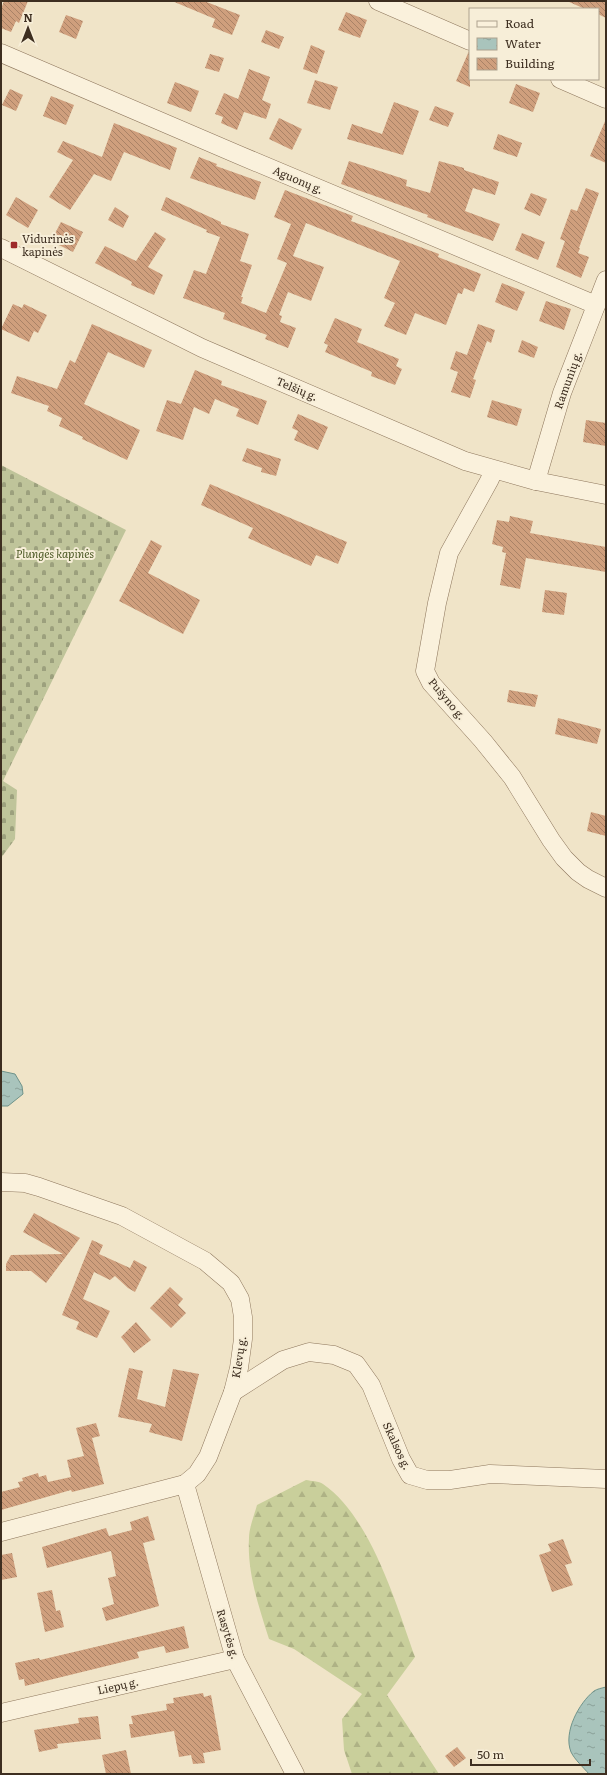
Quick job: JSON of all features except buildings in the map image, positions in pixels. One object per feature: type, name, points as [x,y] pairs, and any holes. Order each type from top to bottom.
[{"type":"street","points":[[378,1],[469,40]]},
{"type":"street","name":"Aguonų g.","points":[[1,53],[238,155],[596,305]]},
{"type":"street","points":[[562,80],[606,99]]},
{"type":"street","name":"Telšių g.","points":[[1,248],[202,348],[458,458],[494,470],[536,481],[606,495]]},
{"type":"street","name":"Ramunių g.","points":[[536,481],[562,393],[606,280]]},
{"type":"street","name":"Pušyno g.","points":[[494,470],[462,532],[449,552],[425,671],[431,683],[483,740],[512,777],[551,840],[564,858],[588,880],[606,888]]},
{"type":"street","name":"Klevų g.","points":[[1,1182],[25,1183],[122,1216],[205,1261],[231,1283],[240,1299],[243,1317],[243,1339],[239,1368],[233,1392],[208,1457],[197,1474],[185,1484],[1,1532]]},
{"type":"street","name":"Skalsos g.","points":[[233,1392],[283,1360],[309,1352],[334,1355],[356,1364],[371,1385],[401,1459],[410,1474],[426,1480],[450,1480],[490,1474],[606,1479]]},
{"type":"street","name":"Rasytės g.","points":[[185,1484],[235,1659],[295,1774]]},
{"type":"street","name":"Liepų g.","points":[[1,1713],[235,1659]]},
{"type":"green space","name":"Plungės kapinės","points":[[1,465],[126,530],[3,781],[17,790],[15,839],[1,858]]},
{"type":"green space","points":[[306,1480],[323,1484],[340,1499],[355,1518],[380,1563],[415,1657],[387,1695],[439,1774],[352,1774],[344,1750],[342,1719],[362,1694],[294,1649],[269,1639],[252,1577],[249,1534],[257,1505]]},
{"type":"water","points":[[1,1071],[15,1074],[22,1086],[23,1094],[8,1106],[1,1106]]},
{"type":"water","points":[[606,1687],[606,1774],[589,1774],[571,1752],[569,1736],[574,1718],[588,1696],[598,1689]]},
{"type":"place","name":"Vidurinės kapinės","points":[[14,245]]}]
